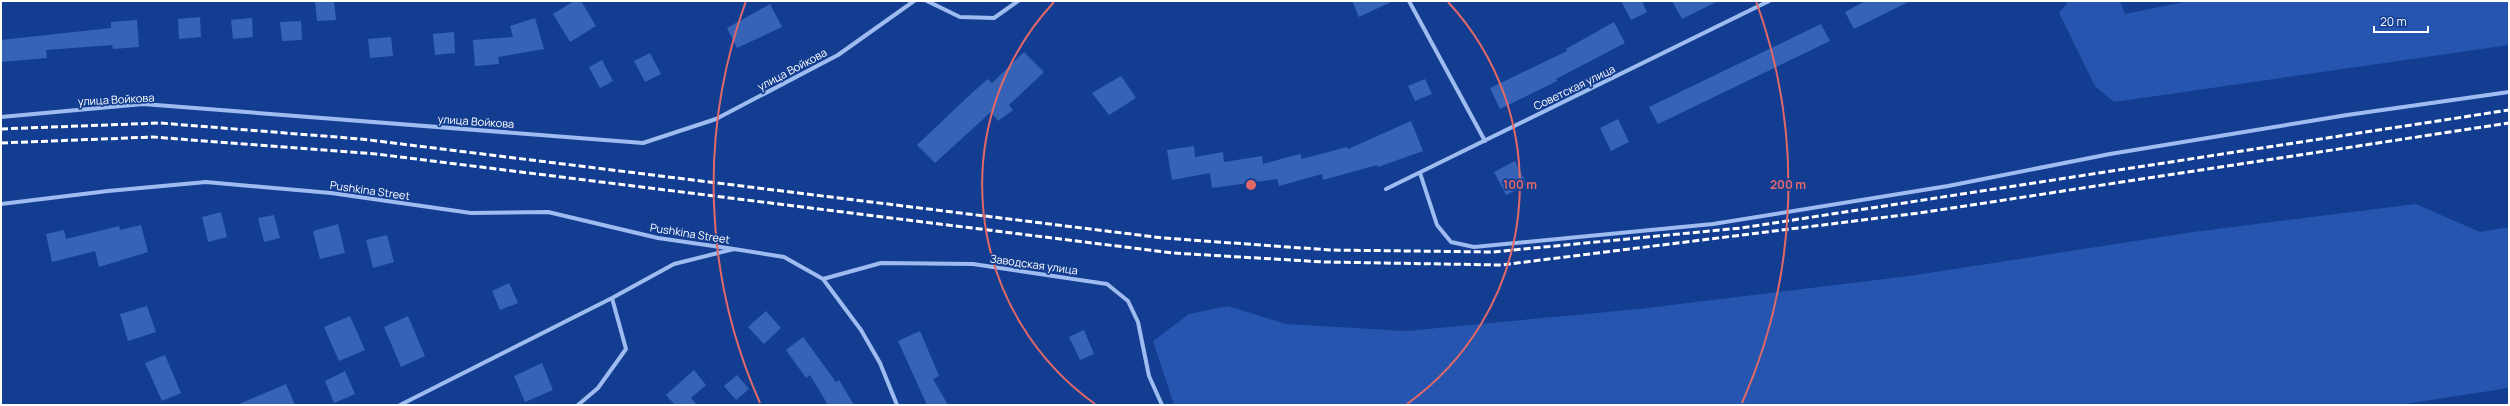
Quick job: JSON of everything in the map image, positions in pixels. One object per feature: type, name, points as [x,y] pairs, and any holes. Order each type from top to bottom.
[{"type":"street","name":"улица Войкова","points":[[1,117],[144,104],[643,143],[716,119],[838,55],[914,1]]},
{"type":"street","points":[[927,1],[960,17],[994,18],[1018,1]]},
{"type":"street","points":[[1409,1],[1485,141]]},
{"type":"street","name":"Советская улица","points":[[1386,189],[1769,1]]},
{"type":"street","points":[[1420,173],[1437,224],[1451,242],[1474,247],[1713,224],[1948,186],[2110,154],[2347,115],[2509,92]]},
{"type":"street","name":"Pushkina Street","points":[[1,204],[108,191],[206,182],[332,193],[471,213],[548,212],[658,238],[734,249]]},
{"type":"street","points":[[400,405],[612,298],[674,264],[734,249],[784,257],[823,279],[860,330],[880,363],[896,405]]},
{"type":"street","name":"Заводская улица","points":[[823,279],[881,263],[973,264],[1107,284],[1128,301],[1138,322],[1149,376],[1162,405]]},
{"type":"street","points":[[578,405],[598,388],[626,349],[612,298]]},
{"type":"shaded area","points":[[2069,1],[2120,1],[2125,14],[2189,1],[2509,1],[2509,45],[2114,102],[2095,86],[2059,13]]},
{"type":"shaded area","points":[[2416,204],[2480,232],[2509,227],[2509,388],[2398,405],[1174,405],[1153,341],[1189,314],[1228,306],[1286,324],[1406,331],[1639,309],[1909,276],[2193,232]]},
{"type":"building","points":[[315,1],[334,1],[336,20],[317,21]]},
{"type":"building","points":[[574,1],[581,1],[596,26],[570,42],[553,14]]},
{"type":"building","points":[[1352,1],[1393,1],[1359,17]]},
{"type":"building","points":[[1621,1],[1642,1],[1647,12],[1631,20]]},
{"type":"building","points":[[1672,1],[1718,1],[1682,19]]},
{"type":"building","points":[[1865,1],[1910,1],[1854,29],[1845,12]]},
{"type":"building","points":[[770,4],[782,27],[737,48],[727,28]]},
{"type":"building","points":[[200,17],[201,37],[179,39],[178,19]]},
{"type":"building","points":[[252,18],[253,37],[233,39],[231,20]]},
{"type":"building","points":[[535,18],[544,49],[498,57],[499,64],[475,66],[473,40],[513,37],[510,26]]},
{"type":"building","points":[[137,20],[139,47],[113,49],[112,45],[46,50],[47,58],[1,62],[1,40],[111,28],[111,22]]},
{"type":"building","points":[[301,21],[302,40],[282,41],[280,22]]},
{"type":"building","points":[[1614,22],[1625,43],[1556,79],[1557,81],[1500,109],[1490,88],[1567,51],[1566,49]]},
{"type":"building","points":[[1821,24],[1830,41],[1658,124],[1649,107]]},
{"type":"building","points":[[454,32],[455,53],[435,55],[433,34]]},
{"type":"building","points":[[391,37],[393,56],[370,58],[368,39]]},
{"type":"building","points":[[1024,52],[1044,72],[1009,105],[1013,110],[998,121],[991,112],[935,163],[917,145],[974,91],[988,79],[992,83]]},
{"type":"building","points":[[650,53],[661,74],[645,82],[634,61]]},
{"type":"building","points":[[602,60],[613,81],[600,88],[589,67]]},
{"type":"building","points":[[1121,76],[1136,98],[1109,115],[1092,93]]},
{"type":"building","points":[[1425,79],[1432,94],[1415,101],[1408,86]]},
{"type":"building","points":[[1618,119],[1629,142],[1611,151],[1600,128]]},
{"type":"building","points":[[1411,121],[1423,151],[1378,167],[1377,165],[1323,180],[1322,174],[1279,186],[1277,179],[1212,188],[1210,173],[1172,180],[1167,150],[1194,146],[1195,157],[1223,152],[1224,162],[1262,156],[1263,164],[1300,154],[1302,159],[1347,147],[1348,149]]},
{"type":"building","points":[[1515,161],[1527,185],[1506,195],[1494,172]]},
{"type":"building","points":[[221,212],[227,237],[208,242],[202,217]]},
{"type":"building","points":[[274,215],[280,238],[264,242],[258,218]]},
{"type":"building","points":[[338,224],[345,253],[320,259],[313,231]]},
{"type":"building","points":[[141,225],[148,252],[99,267],[95,251],[52,262],[46,234],[64,230],[66,239],[119,226],[120,230]]},
{"type":"building","points":[[387,235],[394,262],[373,268],[366,240]]},
{"type":"building","points":[[509,283],[518,303],[500,310],[492,291]]},
{"type":"building","points":[[147,306],[156,332],[128,341],[120,314]]},
{"type":"building","points":[[766,311],[781,328],[764,344],[748,327]]},
{"type":"building","points":[[350,316],[365,350],[339,361],[324,327]]},
{"type":"building","points":[[408,316],[425,356],[401,367],[384,327]]},
{"type":"building","points":[[1084,330],[1094,354],[1080,360],[1069,337]]},
{"type":"building","points":[[920,331],[939,376],[933,379],[948,405],[927,405],[898,341]]},
{"type":"building","points":[[803,337],[836,382],[839,380],[854,405],[828,405],[810,375],[806,378],[786,350]]},
{"type":"building","points":[[165,355],[181,393],[162,401],[145,363]]},
{"type":"building","points":[[542,363],[553,390],[525,402],[514,376]]},
{"type":"building","points":[[694,370],[706,385],[691,398],[697,405],[675,405],[666,395]]},
{"type":"building","points":[[345,371],[355,394],[334,403],[325,381]]},
{"type":"building","points":[[737,375],[749,389],[736,400],[724,386]]},
{"type":"building","points":[[286,384],[295,405],[237,405]]},
{"type":"railway","points":[[1,129],[160,123],[361,139],[1163,238],[1330,250],[1493,252],[1741,228],[2509,110]]},
{"type":"railway","points":[[1,143],[153,137],[376,154],[1173,253],[1324,262],[1501,265],[1919,213],[2509,123]]}]
